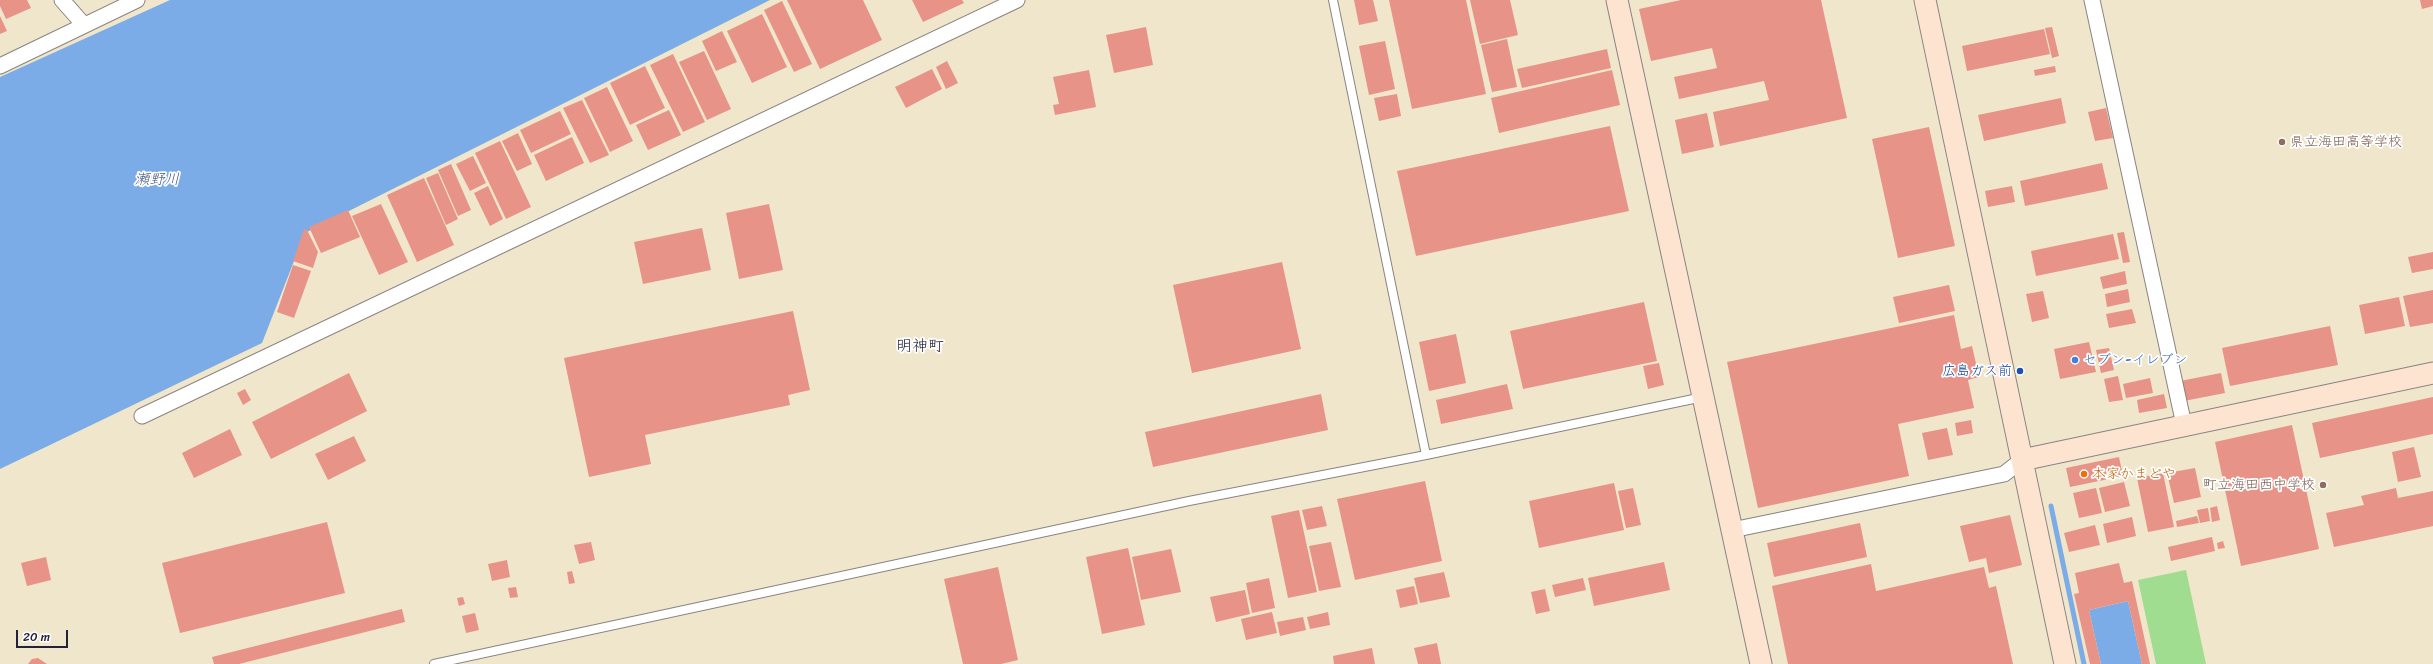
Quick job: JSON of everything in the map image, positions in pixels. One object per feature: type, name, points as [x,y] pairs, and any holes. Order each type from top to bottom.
[{"type":"street","points":[[62,0],[84,25]]},
{"type":"street","points":[[0,66],[137,0]]},
{"type":"street","points":[[142,416],[1017,0]]},
{"type":"street","points":[[1617,0],[1761,664]]},
{"type":"street","points":[[1925,0],[2065,664]]},
{"type":"street","points":[[2092,0],[2184,425]]},
{"type":"street","points":[[1732,530],[2004,474],[2022,460],[2433,373]]},
{"type":"lane","points":[[1333,0],[1426,455]]},
{"type":"lane","points":[[434,664],[1189,501],[1426,455],[1703,397]]},
{"type":"green space","points":[[2186,570],[2206,664],[2156,664],[2138,580]]},
{"type":"water","name":"瀬野川","points":[[170,0],[770,0],[305,233],[262,343],[0,469],[0,77]]},
{"type":"water","points":[[2128,601],[2142,664],[2101,664],[2089,610]]},
{"type":"building","points":[[0,0],[27,0],[31,8],[6,19],[0,6]]},
{"type":"building","points":[[787,0],[863,0],[882,40],[820,69]]},
{"type":"building","points":[[912,0],[962,0],[964,3],[923,22]]},
{"type":"building","points":[[1354,0],[1373,0],[1378,21],[1359,25]]},
{"type":"building","points":[[1389,0],[1466,0],[1486,94],[1412,109]]},
{"type":"building","points":[[1470,0],[1510,0],[1518,35],[1480,44]]},
{"type":"building","points":[[1681,0],[1821,0],[1847,118],[1720,146],[1713,112],[1769,100],[1764,81],[1679,99],[1674,77],[1717,68],[1712,48],[1651,61],[1639,9]]},
{"type":"building","points":[[2420,0],[2433,0],[2433,6],[2422,9]]},
{"type":"building","points":[[782,1],[812,64],[794,72],[764,10]]},
{"type":"building","points":[[762,14],[787,67],[752,83],[727,31]]},
{"type":"building","points":[[0,16],[7,31],[0,34]]},
{"type":"building","points":[[1146,27],[1153,65],[1114,73],[1106,35]]},
{"type":"building","points":[[2052,27],[2059,56],[2052,58],[2045,28]]},
{"type":"building","points":[[2044,29],[2050,54],[1967,71],[1962,46]]},
{"type":"building","points":[[722,31],[737,62],[716,71],[702,41]]},
{"type":"building","points":[[1507,39],[1517,87],[1492,92],[1481,45]]},
{"type":"building","points":[[1385,41],[1395,89],[1369,95],[1359,46]]},
{"type":"building","points":[[1607,49],[1611,68],[1522,88],[1517,69]]},
{"type":"building","points":[[704,51],[731,109],[707,120],[679,62]]},
{"type":"building","points":[[673,54],[705,122],[683,132],[650,65]]},
{"type":"building","points":[[947,61],[958,83],[946,89],[936,67]]},
{"type":"building","points":[[645,66],[665,108],[630,125],[610,83]]},
{"type":"building","points":[[2055,66],[2056,72],[2035,76],[2034,70]]},
{"type":"building","points":[[932,69],[942,89],[906,108],[895,87]]},
{"type":"building","points":[[1089,70],[1096,107],[1055,115],[1053,105],[1059,104],[1053,77]]},
{"type":"building","points":[[1612,70],[1620,105],[1499,133],[1491,98]]},
{"type":"building","points":[[607,87],[633,141],[610,152],[584,98]]},
{"type":"building","points":[[1397,94],[1401,116],[1379,121],[1374,98]]},
{"type":"building","points":[[2061,98],[2066,123],[1984,141],[1978,115]]},
{"type":"building","points":[[582,100],[609,155],[590,163],[563,108]]},
{"type":"building","points":[[2106,108],[2113,138],[2095,141],[2088,112]]},
{"type":"building","points":[[669,110],[681,135],[648,150],[636,125]]},
{"type":"building","points":[[560,111],[571,134],[531,153],[520,130]]},
{"type":"building","points":[[1707,113],[1714,147],[1682,154],[1675,120]]},
{"type":"building","points":[[1610,126],[1629,211],[1416,256],[1397,171]]},
{"type":"building","points":[[1929,127],[1955,246],[1898,258],[1872,139]]},
{"type":"building","points":[[518,133],[532,164],[517,171],[502,141]]},
{"type":"building","points":[[572,137],[584,163],[546,181],[534,155]]},
{"type":"building","points":[[500,141],[531,207],[506,219],[475,153]]},
{"type":"building","points":[[473,156],[486,183],[470,191],[456,164]]},
{"type":"building","points":[[2102,163],[2108,189],[2025,206],[2020,181]]},
{"type":"building","points":[[451,164],[471,210],[458,216],[438,170]]},
{"type":"building","points":[[438,173],[458,219],[446,225],[426,178]]},
{"type":"building","points":[[424,178],[454,245],[417,262],[387,195]]},
{"type":"building","points":[[488,186],[503,219],[490,226],[474,193]]},
{"type":"building","points":[[2012,186],[2015,202],[1988,207],[1985,191]]},
{"type":"building","points":[[381,204],[408,262],[379,275],[352,216]]},
{"type":"building","points":[[769,204],[783,270],[739,279],[726,213]]},
{"type":"building","points":[[348,210],[360,237],[321,253],[309,227]]},
{"type":"building","points":[[702,228],[711,270],[643,284],[634,242]]},
{"type":"building","points":[[304,229],[307,230],[318,252],[313,268],[293,261]]},
{"type":"building","points":[[2124,232],[2130,262],[2123,263],[2117,233]]},
{"type":"building","points":[[2113,234],[2119,259],[2036,276],[2031,251]]},
{"type":"building","points":[[2433,252],[2433,269],[2412,273],[2408,257]]},
{"type":"building","points":[[1282,262],[1301,349],[1192,373],[1173,285]]},
{"type":"building","points":[[293,265],[311,271],[294,318],[277,312]]},
{"type":"building","points":[[2125,271],[2127,284],[2103,289],[2100,277]]},
{"type":"building","points":[[1949,285],[1955,311],[1899,323],[1893,297]]},
{"type":"building","points":[[2128,289],[2130,302],[2107,307],[2105,294]]},
{"type":"building","points":[[2433,290],[2433,323],[2410,327],[2403,296]]},
{"type":"building","points":[[2043,291],[2049,318],[2032,322],[2026,294]]},
{"type":"building","points":[[2399,297],[2405,326],[2365,334],[2359,305]]},
{"type":"building","points":[[1644,302],[1657,361],[1523,389],[1510,331]]},
{"type":"building","points":[[2132,309],[2136,323],[2109,328],[2106,314]]},
{"type":"building","points":[[793,311],[810,390],[788,395],[790,405],[645,435],[651,464],[589,477],[564,358]]},
{"type":"building","points":[[1954,315],[1961,349],[1972,346],[1979,377],[1968,380],[1974,408],[1898,424],[1909,476],[1758,508],[1727,362]]},
{"type":"building","points":[[2330,326],[2338,365],[2230,386],[2222,348]]},
{"type":"building","points":[[1456,334],[1466,383],[1429,391],[1419,342]]},
{"type":"building","name":"セブン-イレブン","points":[[2089,342],[2096,372],[2060,379],[2054,349]]},
{"type":"building","points":[[2109,348],[2114,370],[2101,373],[2096,350]]},
{"type":"building","points":[[1659,363],[1664,385],[1648,389],[1643,366]]},
{"type":"building","points":[[349,373],[367,411],[271,459],[252,422]]},
{"type":"building","points":[[2221,373],[2225,393],[2184,401],[2180,381]]},
{"type":"building","points":[[2118,376],[2123,400],[2109,402],[2104,379]]},
{"type":"building","points":[[2150,378],[2153,393],[2126,398],[2123,384]]},
{"type":"building","points":[[1507,384],[1513,409],[1441,424],[1436,400]]},
{"type":"building","points":[[245,389],[251,400],[243,405],[237,393]]},
{"type":"building","points":[[1321,394],[1328,430],[1153,467],[1145,432]]},
{"type":"building","points":[[2164,394],[2167,408],[2139,413],[2137,400]]},
{"type":"building","points":[[2433,397],[2433,434],[2320,458],[2312,423]]},
{"type":"building","points":[[1971,420],[1973,433],[1957,436],[1955,423]]},
{"type":"building","points":[[2292,425],[2319,549],[2241,566],[2215,442]]},
{"type":"building","points":[[1947,428],[1953,455],[1928,460],[1922,433]]},
{"type":"building","points":[[230,429],[242,455],[194,478],[182,453]]},
{"type":"building","points":[[354,436],[366,461],[328,480],[315,454]]},
{"type":"building","points":[[2414,447],[2421,477],[2398,482],[2392,452]]},
{"type":"building","points":[[2119,457],[2123,476],[2070,487],[2066,468]]},
{"type":"building","points":[[2195,468],[2201,497],[2174,503],[2167,473]]},
{"type":"building","points":[[2163,473],[2174,527],[2148,532],[2137,478]]},
{"type":"building","points":[[1425,481],[1442,561],[1355,580],[1337,499]]},
{"type":"building","points":[[2124,482],[2130,506],[2105,512],[2099,488]]},
{"type":"building","points":[[1614,483],[1624,530],[1539,548],[1529,501]]},
{"type":"building","points":[[1633,488],[1641,525],[1626,528],[1618,491]]},
{"type":"building","points":[[2096,488],[2102,513],[2079,518],[2073,493]]},
{"type":"building","points":[[2396,488],[2398,498],[2433,491],[2433,526],[2334,547],[2326,513],[2364,505],[2361,496]]},
{"type":"building","points":[[1322,506],[1327,526],[1307,530],[1302,510]]},
{"type":"building","points":[[2217,506],[2220,520],[2212,522],[2210,508]]},
{"type":"building","points":[[2208,508],[2210,521],[2200,523],[2197,510]]},
{"type":"building","points":[[1299,510],[1317,592],[1288,598],[1271,516]]},
{"type":"building","points":[[2010,515],[2022,565],[1989,573],[1986,558],[1969,562],[1960,526]]},
{"type":"building","points":[[2197,516],[2199,523],[2177,527],[2176,521]]},
{"type":"building","points":[[2132,517],[2136,536],[2107,543],[2103,524]]},
{"type":"building","points":[[327,522],[345,593],[180,633],[162,563]]},
{"type":"building","points":[[1860,523],[1867,557],[1774,577],[1767,543]]},
{"type":"building","points":[[2095,525],[2100,545],[2069,552],[2064,533]]},
{"type":"building","points":[[2212,537],[2215,551],[2171,561],[2168,547]]},
{"type":"building","points":[[2223,541],[2225,548],[2218,549],[2217,543]]},
{"type":"building","points":[[591,542],[595,560],[579,564],[574,545]]},
{"type":"building","points":[[1331,542],[1341,587],[1319,591],[1309,546]]},
{"type":"building","points":[[1128,548],[1145,625],[1102,634],[1086,557]]},
{"type":"building","points":[[1171,549],[1181,592],[1141,600],[1132,557]]},
{"type":"building","points":[[46,557],[51,580],[27,586],[21,563]]},
{"type":"building","points":[[507,560],[510,577],[492,581],[488,564]]},
{"type":"building","points":[[1664,562],[1670,590],[1594,606],[1588,578]]},
{"type":"building","points":[[2119,563],[2124,583],[2132,581],[2150,664],[2142,664],[2128,601],[2089,610],[2101,664],[2090,664],[2074,594],[2079,593],[2075,573]]},
{"type":"building","points":[[1871,564],[1876,591],[1984,567],[1989,588],[1996,586],[2013,664],[1788,664],[1772,586]]},
{"type":"building","points":[[998,567],[1018,660],[1001,664],[963,664],[944,579]]},
{"type":"building","points":[[572,571],[575,583],[569,584],[567,572]]},
{"type":"building","points":[[1444,572],[1450,597],[1420,603],[1414,578]]},
{"type":"building","points":[[1269,578],[1275,608],[1252,613],[1246,583]]},
{"type":"building","points":[[1583,578],[1586,590],[1555,597],[1552,585]]},
{"type":"building","points":[[1414,586],[1418,604],[1400,608],[1396,590]]},
{"type":"building","points":[[516,587],[518,597],[510,598],[508,588]]},
{"type":"building","points":[[1545,589],[1550,611],[1536,614],[1531,592]]},
{"type":"building","points":[[1245,590],[1250,614],[1216,622],[1210,597]]},
{"type":"building","points":[[463,597],[465,604],[459,606],[457,598]]},
{"type":"building","points":[[402,609],[405,622],[239,664],[214,664],[212,657]]},
{"type":"building","points":[[1272,612],[1277,633],[1246,640],[1241,619]]},
{"type":"building","points":[[1328,612],[1330,625],[1310,629],[1307,617]]},
{"type":"building","points":[[475,613],[479,630],[466,633],[462,616]]},
{"type":"building","points":[[1303,617],[1306,630],[1280,636],[1277,622]]},
{"type":"building","points":[[1437,643],[1441,664],[1418,664],[1414,648]]},
{"type":"building","points":[[1372,648],[1375,664],[1334,664],[1333,656]]},
{"type":"building","points":[[38,658],[47,664],[28,664],[32,659]]},
{"type":"waterway","points":[[2051,506],[2084,664]]},
{"type":"place","name":"県立海田高等学校","points":[[2282,142]]},
{"type":"place","name":"セブン-イレブン","points":[[2075,360]]},
{"type":"place","name":"広島ガス前","points":[[2020,371]]},
{"type":"place","name":"本家かまどや","points":[[2084,474]]},
{"type":"place","name":"町立海田西中学校","points":[[2323,485]]},
{"type":"district","name":"明神町","points":[[920,347]]}]
